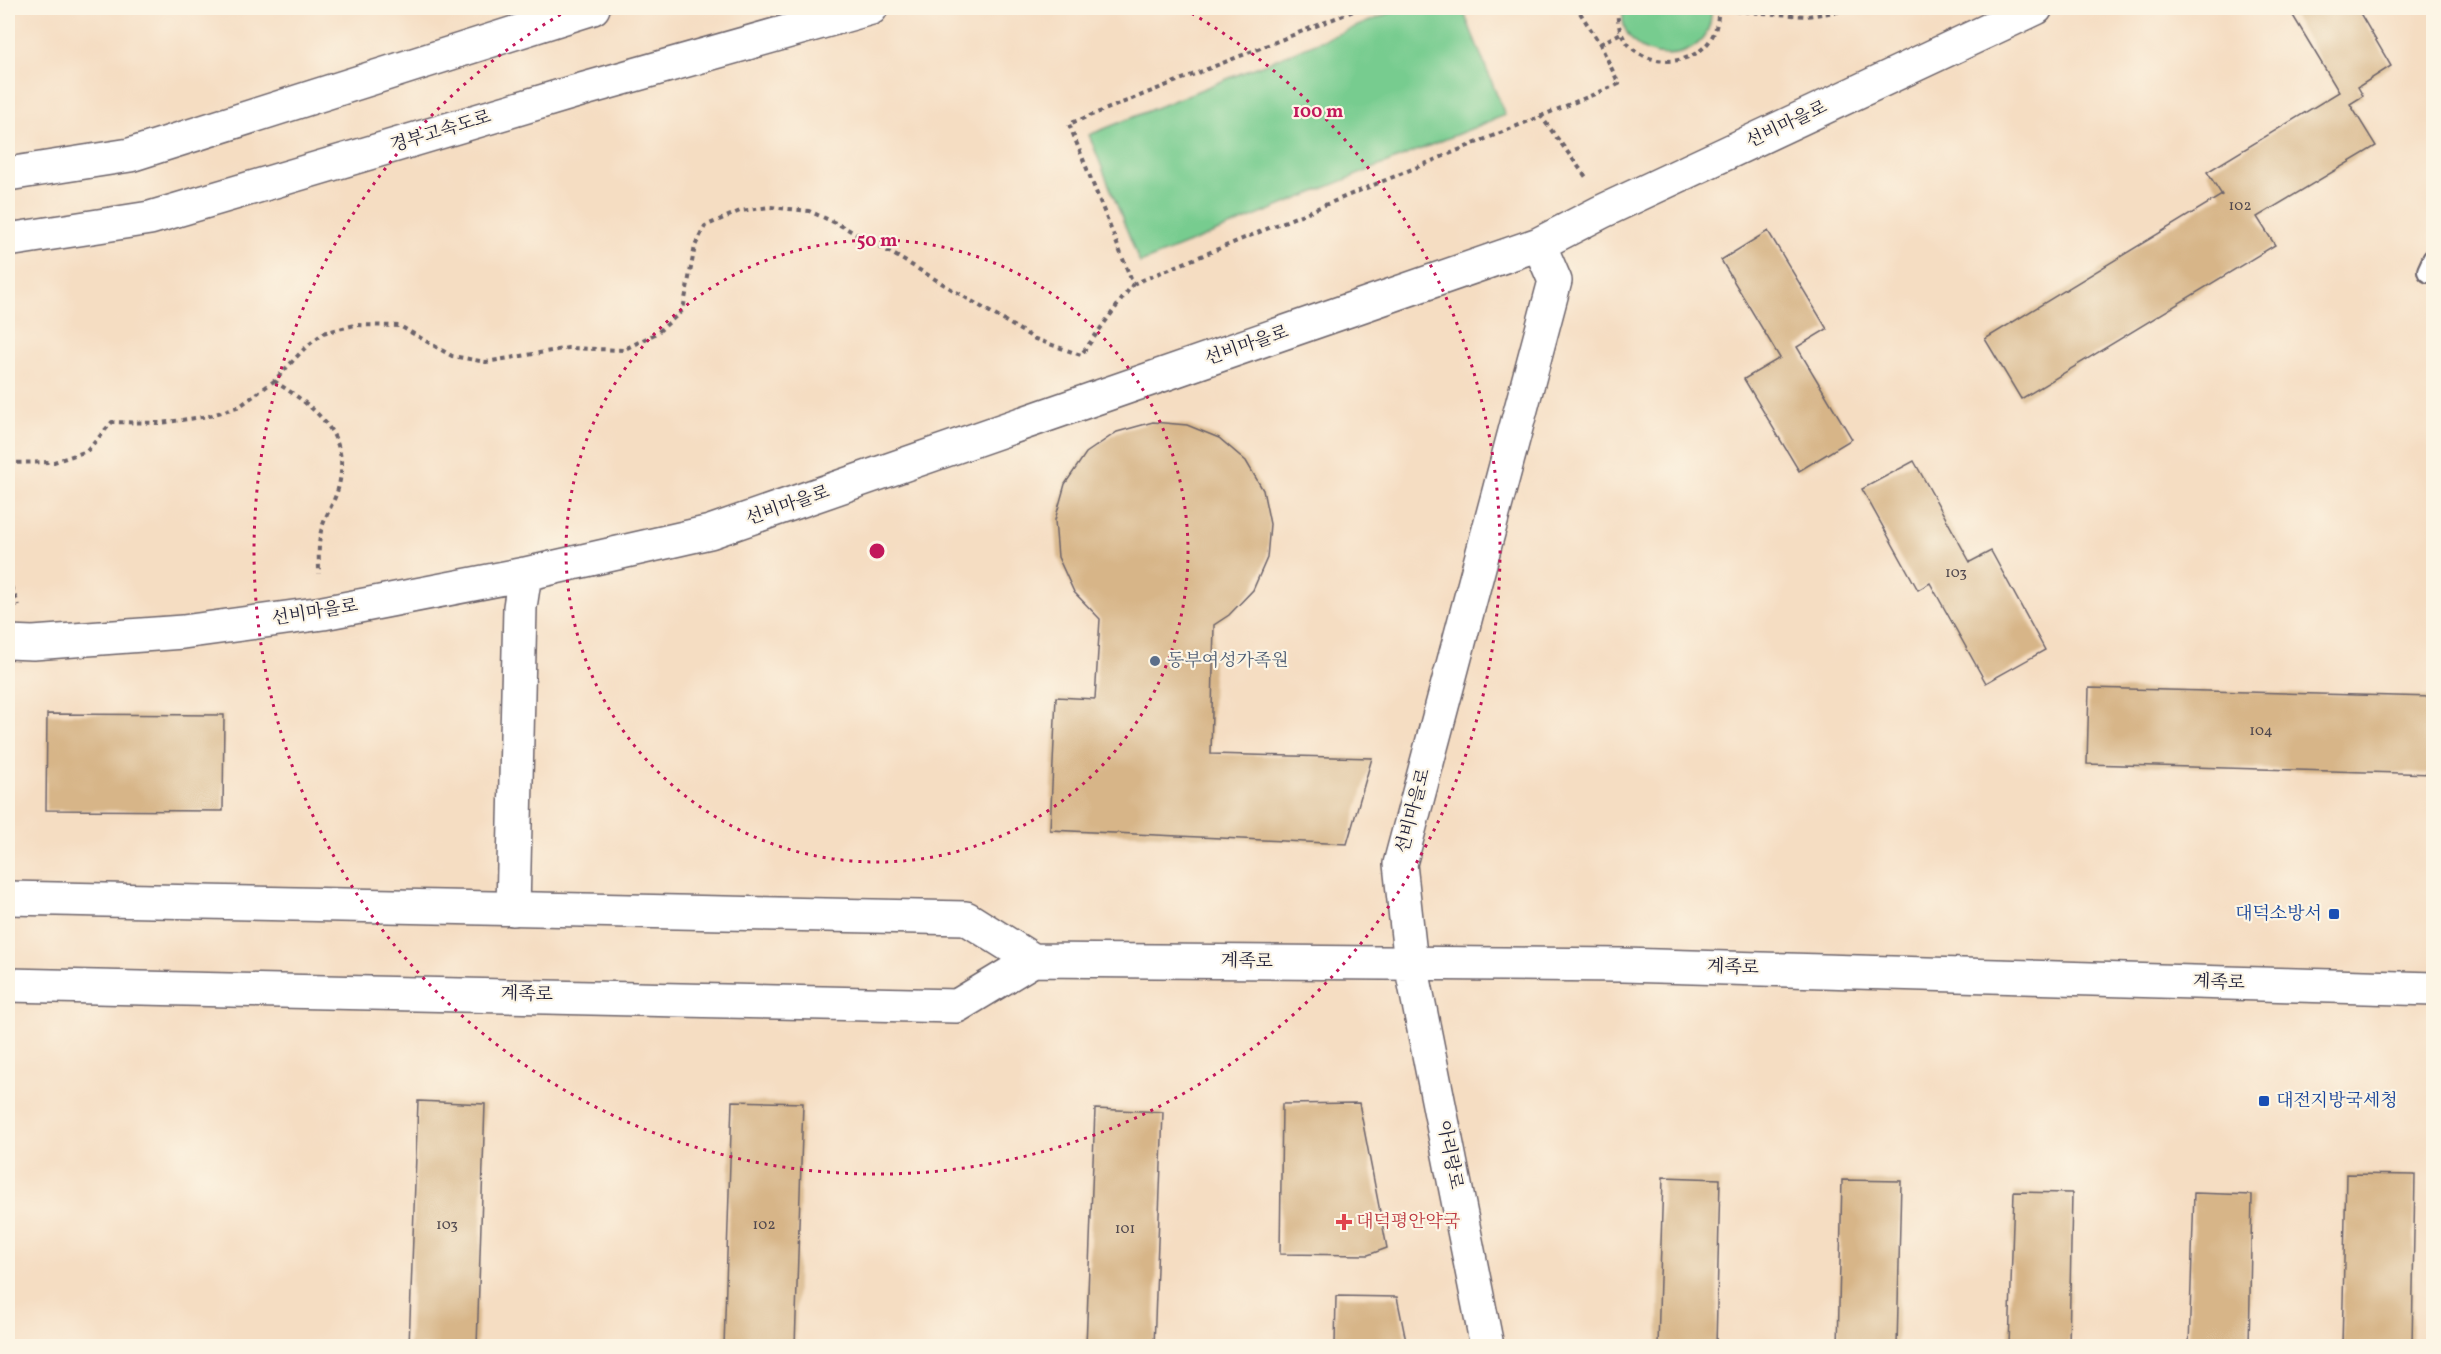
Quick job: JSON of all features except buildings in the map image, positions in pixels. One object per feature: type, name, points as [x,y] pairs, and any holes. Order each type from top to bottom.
[{"type":"main road","points":[[8,174],[130,155],[593,8]]},
{"type":"main road","name":"경부고속도로","points":[[8,240],[150,218],[574,92],[871,8]]},
{"type":"main road","name":"선비마을로","points":[[8,642],[33,643],[195,630],[323,613],[525,574],[710,532],[1539,244],[1601,212],[2036,8]]},
{"type":"main road","name":"선비마을로","points":[[1411,964],[1400,864],[1555,281],[1539,244]]},
{"type":"main road","points":[[513,909],[520,607],[525,574]]},
{"type":"main road","points":[[8,898],[966,918],[1033,960]]},
{"type":"main road","name":"계족로","points":[[8,985],[957,1006],[1033,960],[1623,965],[2433,989]]},
{"type":"main road","name":"아리랑로","points":[[1411,964],[1487,1347]]},
{"type":"path","points":[[1133,284],[1069,124],[1361,8]]},
{"type":"path","points":[[8,463],[54,462],[87,451],[112,422],[161,423],[208,416],[240,406],[274,381],[305,348],[323,333],[355,325],[400,326],[452,356],[486,362],[568,348],[623,350],[657,333],[683,310],[695,246],[705,226],[740,211],[770,207],[809,211],[838,224],[893,254],[1035,339],[1081,355],[1133,284],[1619,84],[1600,44],[1577,8]]},
{"type":"path","points":[[1617,8],[1622,33],[1632,48],[1648,59],[1667,63],[1685,59],[1701,50],[1714,35],[1719,17],[1718,9],[1807,16],[1844,11],[1847,8]]},
{"type":"path","points":[[1600,44],[1622,33]]},
{"type":"path","points":[[1540,115],[1591,183]]},
{"type":"path","points":[[274,381],[309,404],[329,426],[341,452],[339,485],[320,536],[319,579]]},
{"type":"green space","points":[[1402,8],[1462,8],[1505,115],[1140,263],[1089,135]]},
{"type":"green space","points":[[1623,8],[1711,8],[1708,29],[1698,44],[1683,52],[1666,55],[1649,52],[1634,43],[1625,28]]},
{"type":"place","name":"동부여성가족원","points":[[1155,661]]},
{"type":"place","name":"대덕소방서","points":[[2334,914]]},
{"type":"place","name":"대전지방국세청","points":[[2264,1101]]},
{"type":"place","name":"대덕평안약국","points":[[1344,1222]]}]
